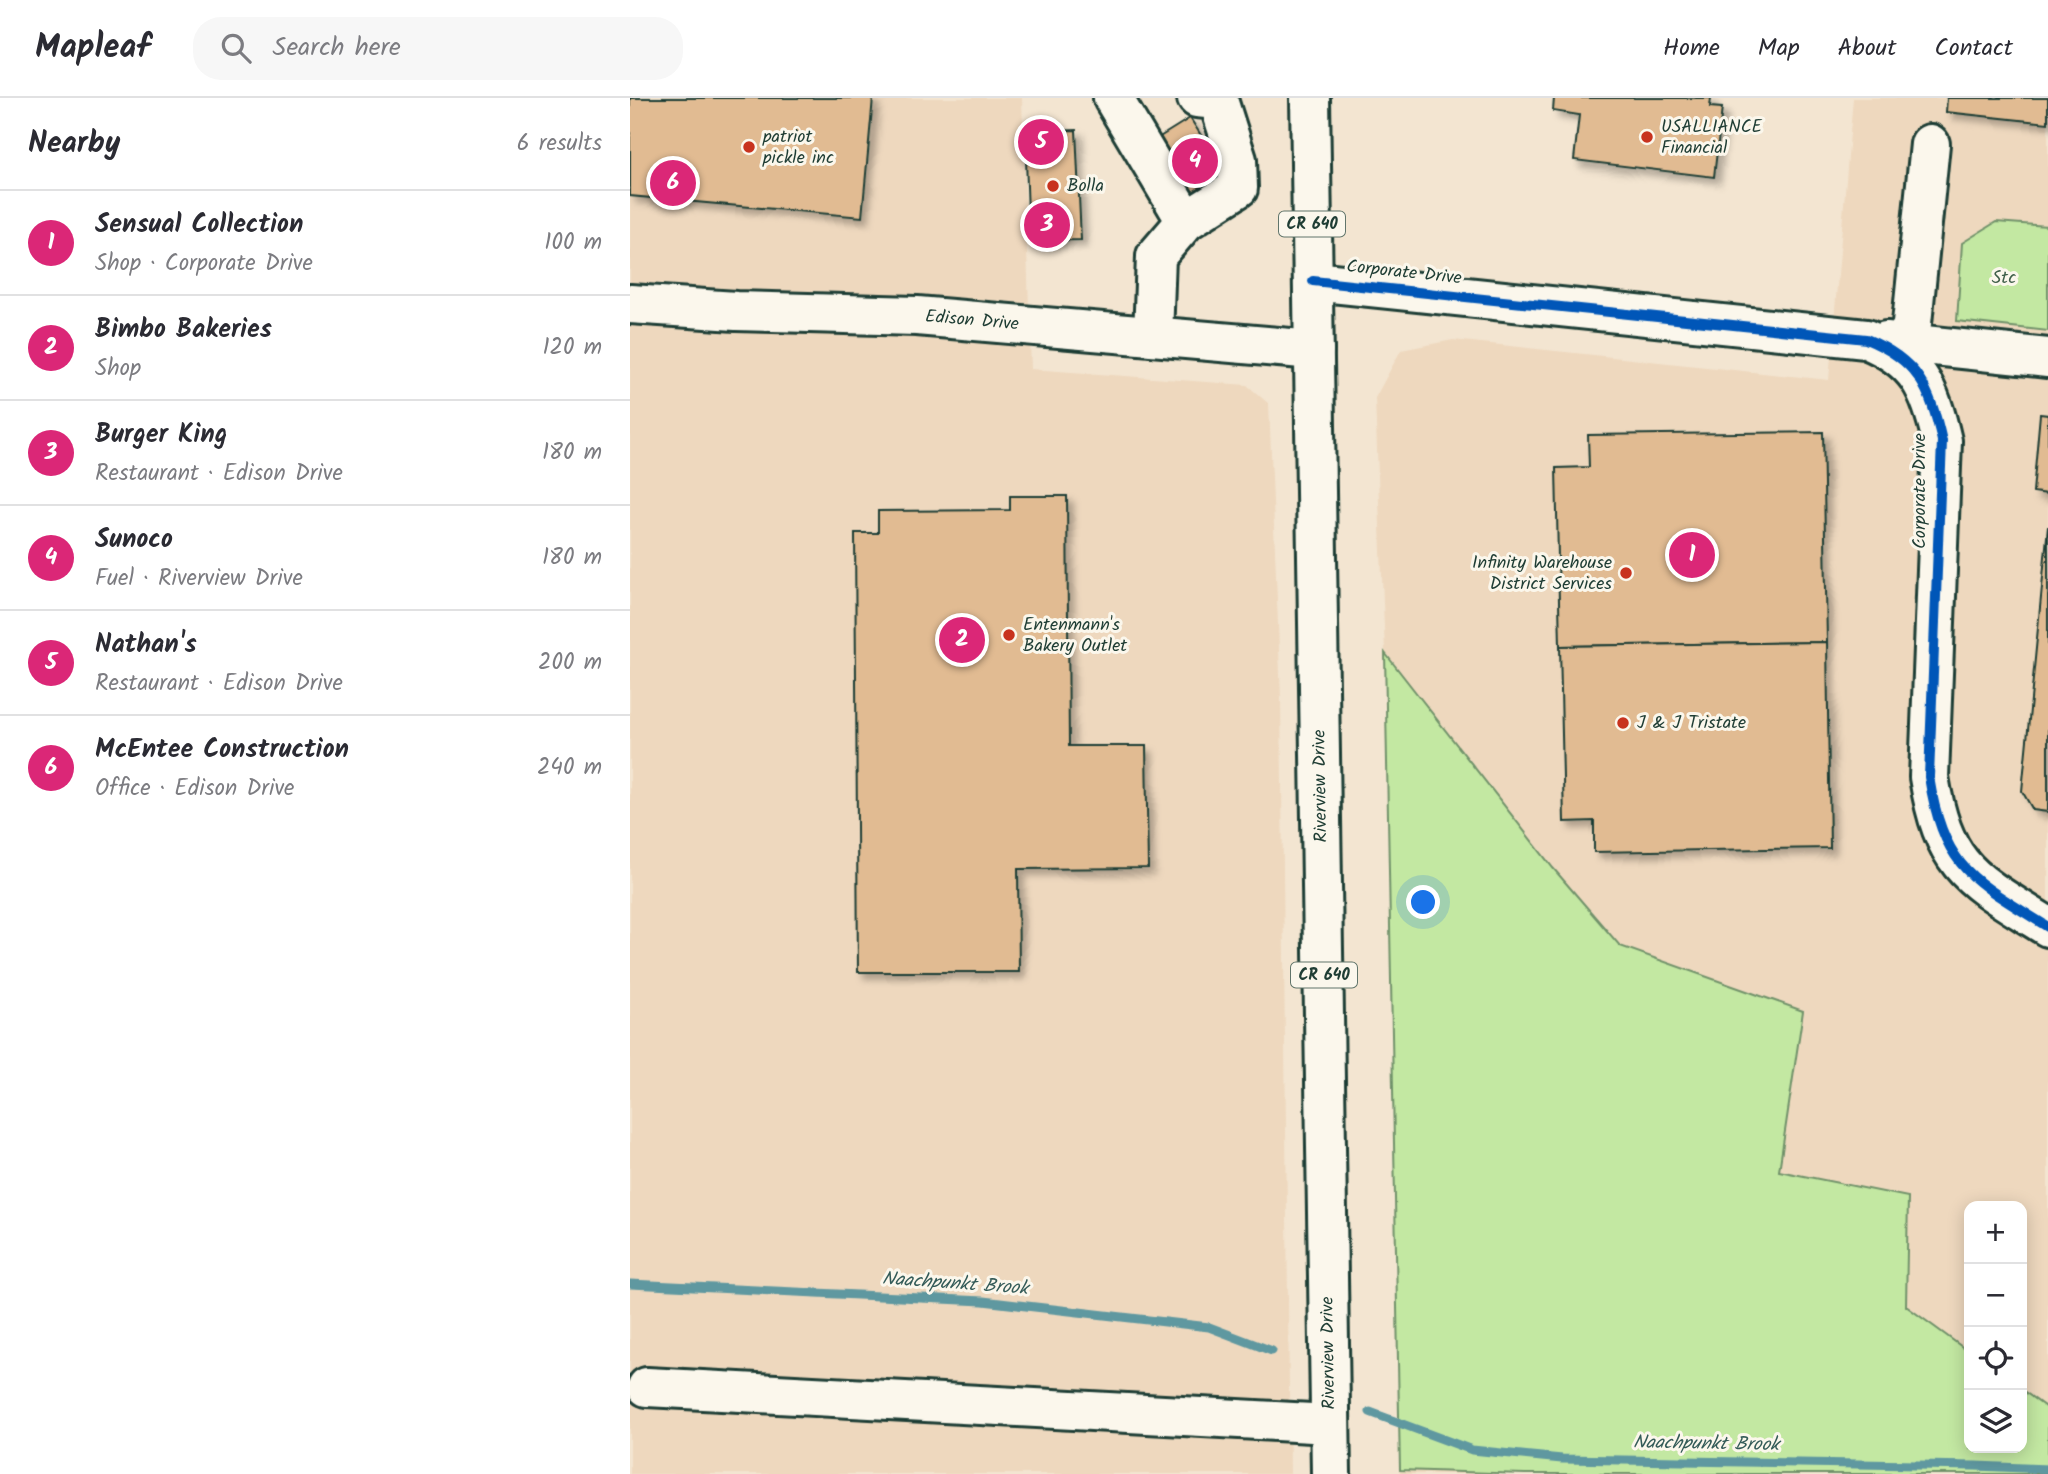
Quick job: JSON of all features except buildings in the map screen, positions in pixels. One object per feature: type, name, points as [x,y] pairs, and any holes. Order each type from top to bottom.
[{"type":"main road","points":[[1113,98],[1186,221]]},
{"type":"main road","points":[[1153,336],[1156,256],[1186,221],[1238,188],[1237,160],[1218,100],[1197,98]]},
{"type":"main road","name":"Riverview Drive","points":[[1310,98],[1331,1474]]},
{"type":"main road","points":[[1910,343],[1930,144]]},
{"type":"main road","name":"Corporate Drive","points":[[1313,281],[1866,339],[1897,354],[1922,382],[1935,409],[1942,441],[1929,777],[1934,811],[1945,841],[1962,867],[1975,880],[2048,927]]},
{"type":"main road","name":"Edison Drive","points":[[630,304],[736,311],[917,316],[1314,350]]},
{"type":"main road","points":[[1866,339],[2048,358]]},
{"type":"main road","points":[[647,1387],[1330,1424]]},
{"type":"shaded area","points":[[630,98],[1022,98],[1031,369],[1247,385],[1269,404],[1281,698],[1290,1474],[630,1474]]},
{"type":"shaded area","points":[[1853,98],[2048,98],[2048,1474],[1400,1474],[1385,653],[1375,398],[1401,350],[1453,340],[1829,380]]},
{"type":"green space","name":"Stc","points":[[1996,222],[2048,226],[2048,331],[1957,321],[1962,243]]},
{"type":"green space","points":[[1385,653],[1553,868],[1620,946],[1803,1011],[1779,1171],[1908,1197],[1906,1306],[1964,1348],[1964,1453],[2027,1453],[2027,1394],[2048,1407],[2048,1474],[1525,1474],[1400,1470]]},
{"type":"waterway","name":"Naachpunkt Brook","points":[[630,1284],[983,1301],[1209,1327],[1272,1351]]},
{"type":"waterway","name":"Naachpunkt Brook","points":[[1370,1412],[1472,1450],[1562,1459],[2048,1469]]},
{"type":"cycle path","points":[[1313,281],[1866,339],[1898,356],[1919,378],[1926,391],[1942,441],[1929,777],[1935,809],[1954,853],[1966,870],[2000,897],[2048,927]]},
{"type":"place","name":"USALLIANCE Financial","points":[[1647,137]]},
{"type":"place","name":"Nathan's","points":[[1041,142]]},
{"type":"place","name":"patriot pickle inc","points":[[749,147]]},
{"type":"place","name":"Sunoco","points":[[1195,161]]},
{"type":"place","name":"McEntee Construction","points":[[673,183]]},
{"type":"place","name":"Bolla","points":[[1053,186]]},
{"type":"place","name":"Burger King","points":[[1047,225]]},
{"type":"place","name":"Sensual Collection","points":[[1692,555]]},
{"type":"place","name":"Infinity Warehouse District Services","points":[[1626,573]]},
{"type":"place","name":"Entenmann's Bakery Outlet","points":[[1009,635]]},
{"type":"place","name":"Bimbo Bakeries","points":[[962,640]]},
{"type":"place","name":"J & J Tristate","points":[[1623,723]]}]
